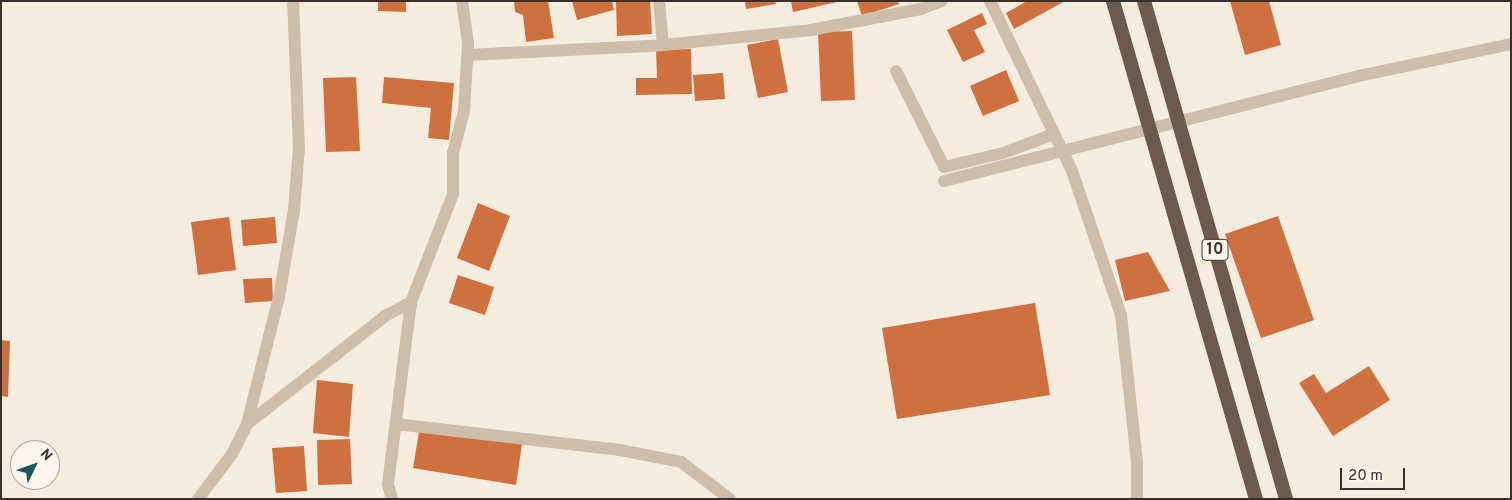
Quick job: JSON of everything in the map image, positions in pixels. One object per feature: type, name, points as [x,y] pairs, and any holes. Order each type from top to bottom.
[{"type":"highway","name":"10","points":[[1113,1],[1256,499]]},
{"type":"highway","name":"10","points":[[1144,1],[1286,499]]},
{"type":"street","points":[[198,499],[232,454],[247,424],[279,297],[294,210],[299,148],[293,1]]},
{"type":"street","points":[[392,499],[388,484],[412,302],[453,194],[453,153],[464,111],[468,56],[462,1]]},
{"type":"street","points":[[659,1],[663,45]]},
{"type":"street","points":[[468,56],[663,45],[811,30],[921,9],[942,1]]},
{"type":"street","points":[[990,1],[1063,152],[1121,314],[1137,463],[1137,499]]},
{"type":"street","points":[[944,181],[1362,75],[1511,44]]},
{"type":"street","points":[[896,70],[944,167],[1003,153],[1054,134]]},
{"type":"street","points":[[247,424],[385,316],[412,302]]},
{"type":"street","points":[[396,424],[620,450],[681,462],[730,499]]},
{"type":"building","points":[[378,1],[406,1],[406,12],[378,11]]},
{"type":"building","points":[[514,1],[548,1],[554,38],[526,42],[523,15],[515,12]]},
{"type":"building","points":[[572,1],[612,1],[614,10],[577,20]]},
{"type":"building","points":[[616,1],[650,1],[652,34],[617,36]]},
{"type":"building","points":[[745,1],[775,1],[776,4],[746,9]]},
{"type":"building","points":[[791,1],[837,1],[837,2],[793,12]]},
{"type":"building","points":[[857,1],[898,1],[899,4],[862,16]]},
{"type":"building","points":[[1027,1],[1065,1],[1014,29],[1006,13]]},
{"type":"building","points":[[1230,1],[1269,1],[1281,45],[1245,55]]},
{"type":"building","points":[[982,13],[987,24],[974,30],[985,52],[963,62],[947,30]]},
{"type":"building","points":[[852,31],[855,100],[821,101],[818,32]]},
{"type":"building","points":[[778,39],[788,92],[758,98],[747,45]]},
{"type":"building","points":[[691,49],[692,94],[636,95],[636,78],[657,78],[656,50]]},
{"type":"building","points":[[1006,70],[1019,101],[983,116],[970,86]]},
{"type":"building","points":[[723,73],[725,99],[695,101],[693,75]]},
{"type":"building","points":[[356,77],[360,151],[326,152],[323,78]]},
{"type":"building","points":[[384,77],[454,83],[449,140],[428,138],[431,108],[382,103]]},
{"type":"building","points":[[478,203],[510,216],[489,271],[457,258]]},
{"type":"building","points":[[1278,216],[1314,320],[1261,338],[1225,234]]},
{"type":"building","points":[[229,217],[236,270],[198,275],[191,222]]},
{"type":"building","points":[[275,217],[277,243],[243,246],[241,220]]},
{"type":"building","points":[[1148,252],[1170,291],[1125,301],[1115,260]]},
{"type":"building","points":[[458,275],[494,287],[485,315],[449,303]]},
{"type":"building","points":[[272,278],[273,301],[245,303],[243,279]]},
{"type":"building","points":[[1035,303],[1050,395],[897,419],[882,328]]},
{"type":"building","points":[[1,340],[10,341],[8,397],[1,396]]},
{"type":"building","points":[[1369,366],[1390,400],[1333,436],[1299,383],[1314,374],[1326,393]]},
{"type":"building","points":[[317,380],[353,384],[349,437],[313,433]]},
{"type":"building","points":[[420,426],[522,444],[516,485],[413,468]]},
{"type":"building","points":[[350,439],[352,484],[318,485],[317,440]]},
{"type":"building","points":[[304,446],[307,491],[276,493],[272,448]]}]
